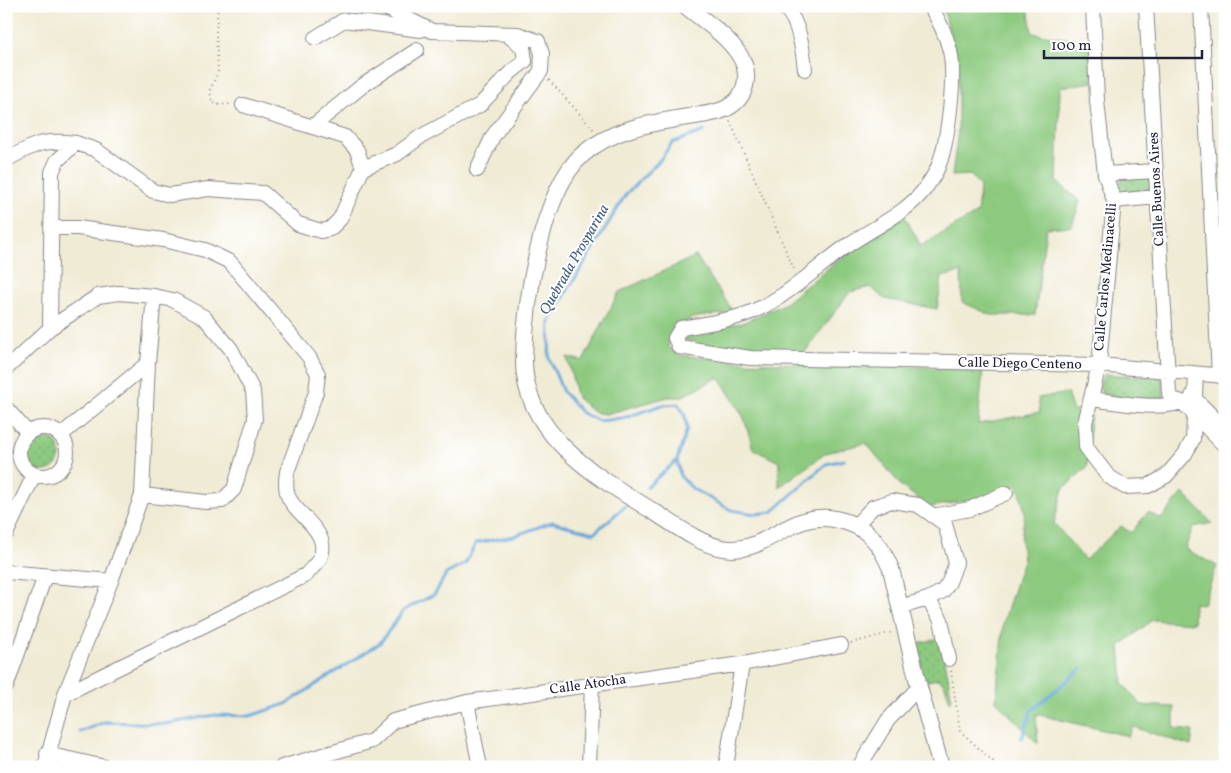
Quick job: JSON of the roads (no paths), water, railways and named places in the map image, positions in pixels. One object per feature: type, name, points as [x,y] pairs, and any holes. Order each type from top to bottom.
[{"type":"main road","points":[[686,6],[725,38],[738,53],[746,70],[746,86],[740,97],[725,110],[632,128],[603,139],[581,156],[560,184],[546,223],[529,295],[524,360],[528,393],[544,424],[572,457],[612,486],[683,529],[722,548],[739,548],[756,543],[803,520],[818,516],[836,518],[856,525],[872,536],[883,551],[891,569],[919,687],[941,767]]},
{"type":"street","points":[[382,6],[432,31]]},
{"type":"street","points":[[782,6],[787,10],[802,42],[804,69]]},
{"type":"street","name":"Calle Diego Centeno","points":[[930,6],[940,22],[950,52],[952,78],[948,125],[938,168],[924,190],[908,206],[760,308],[738,317],[681,328],[675,338],[679,347],[741,357],[1099,365],[1167,372],[1190,378],[1222,376]]},
{"type":"street","name":"Calle Carlos Medinacelli","points":[[1093,6],[1097,101],[1105,174],[1114,201],[1099,365],[1085,423],[1086,447],[1108,476],[1125,487],[1148,486],[1166,476],[1186,454],[1193,439],[1185,401]]},
{"type":"street","name":"Calle Buenos Aires","points":[[1146,6],[1167,372],[1185,401]]},
{"type":"street","points":[[1201,6],[1222,376]]},
{"type":"street","points":[[315,38],[344,20],[432,31],[518,34],[538,41],[542,54],[541,72],[493,136],[476,170]]},
{"type":"street","points":[[363,168],[397,154],[420,137],[480,105],[511,72],[525,61],[523,47],[506,34]]},
{"type":"street","points":[[312,127],[362,86],[417,50]]},
{"type":"street","points":[[6,160],[39,142],[56,140],[76,143],[96,150],[154,191],[170,195],[208,189],[263,193],[298,224],[320,231],[330,228],[340,219],[363,168],[357,150],[344,137],[242,105]]},
{"type":"street","points":[[50,328],[52,172],[57,161],[76,143]]},
{"type":"street","points":[[1105,174],[1156,171]]},
{"type":"street","points":[[1114,201],[1157,197]]},
{"type":"street","points":[[52,228],[78,228],[163,240],[204,250],[230,262],[309,357],[318,374],[316,392],[287,472],[286,485],[289,498],[312,523],[321,541],[320,559],[306,575],[65,694]]},
{"type":"street","points":[[6,369],[50,328],[98,296],[119,293],[154,296],[172,300],[204,317],[231,349],[253,391],[255,419],[234,489],[222,501],[206,502],[142,495]]},
{"type":"street","points":[[105,767],[46,761],[65,694],[111,581],[142,495],[148,363],[154,296]]},
{"type":"street","points":[[60,435],[148,363]]},
{"type":"street","points":[[1185,401],[1190,378],[1174,383],[1185,401],[1225,446]]},
{"type":"street","points":[[1091,399],[1170,405],[1185,401],[1225,429]]},
{"type":"street","points":[[6,408],[28,433]]},
{"type":"street","points":[[41,428],[55,431],[60,435],[67,450],[63,466],[50,476],[34,475],[27,470],[19,456],[19,447],[28,433],[41,428]]},
{"type":"street","points":[[6,534],[34,475]]},
{"type":"street","points":[[932,516],[970,509],[1006,493]]},
{"type":"street","points":[[856,525],[873,506],[892,501],[918,505],[944,524],[956,563],[949,582],[943,592],[928,599],[900,607]]},
{"type":"street","points":[[6,572],[111,581]]},
{"type":"street","points":[[6,687],[45,576]]},
{"type":"street","points":[[928,599],[941,620],[949,659]]},
{"type":"street","name":"Calle Atocha","points":[[282,767],[372,741],[393,721],[467,702],[742,664],[841,646]]},
{"type":"street","points":[[726,767],[742,664]]},
{"type":"street","points":[[589,767],[592,684]]},
{"type":"street","points":[[859,767],[888,720],[919,687]]},
{"type":"street","points":[[467,702],[480,767]]},
{"type":"waterway","name":"Quebrada Prosparina","points":[[647,487],[677,460],[687,429],[684,413],[678,404],[662,405],[624,418],[599,421],[582,413],[563,392],[549,358],[550,320],[626,194],[660,160],[672,143],[704,131]]},
{"type":"waterway","points":[[677,460],[680,476],[693,489],[731,510],[756,514],[772,512],[826,464],[844,460]]},
{"type":"waterway","name":"Quebrada Prosparina","points":[[80,732],[105,722],[166,724],[214,715],[250,716],[286,704],[380,643],[404,610],[435,594],[446,574],[465,564],[476,543],[514,536],[552,522],[594,533],[630,502]]},
{"type":"waterway","points":[[1022,738],[1031,711],[1082,668]]}]
